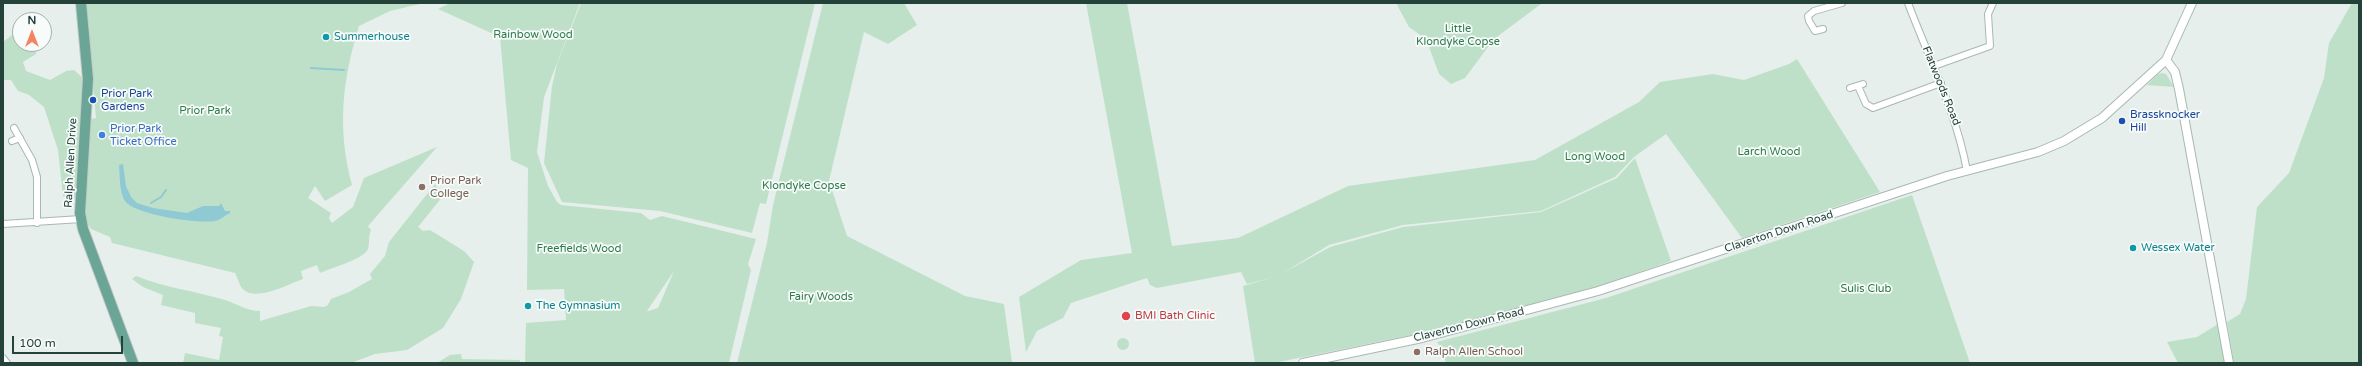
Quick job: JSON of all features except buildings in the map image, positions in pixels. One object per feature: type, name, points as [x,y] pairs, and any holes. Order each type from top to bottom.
[{"type":"main road","name":"Ralph Allen Drive","points":[[81,3],[88,79],[79,198],[81,220],[133,363]]},
{"type":"street","points":[[1823,29],[1815,31],[1809,21],[1808,16],[1814,11],[1842,3]]},
{"type":"street","name":"Flatwoods Road","points":[[1908,3],[1942,82],[1961,137],[1967,171]]},
{"type":"street","points":[[1934,66],[1990,46],[1988,14],[1993,3]]},
{"type":"street","name":"Claverton Down Road","points":[[1303,363],[1422,338],[1598,291],[1967,171],[2027,156],[2064,141],[2102,118],[2166,60],[2192,3]]},
{"type":"street","points":[[2166,60],[2176,72],[2229,363]]},
{"type":"street","points":[[1850,88],[1861,85],[1866,104],[1873,108],[1942,82]]},
{"type":"street","points":[[14,128],[32,160],[37,177],[37,223]]},
{"type":"street","points":[[12,141],[20,138]]},
{"type":"street","points":[[3,224],[81,220]]},
{"type":"street","points":[[3,358],[7,363]]},
{"type":"green space","name":"Prior Park","points":[[86,3],[424,3],[390,11],[359,26],[353,46],[345,86],[343,125],[347,164],[352,185],[325,201],[315,186],[308,198],[331,213],[329,218],[332,223],[353,207],[364,178],[437,147],[368,226],[371,230],[368,249],[365,253],[354,260],[320,273],[317,265],[301,271],[303,279],[271,291],[254,294],[246,292],[241,287],[235,273],[112,243],[110,237],[91,229],[83,218],[89,123],[91,119],[96,118]]},
{"type":"green space","name":"Freefields Wood","points":[[450,3],[580,3],[544,97],[537,152],[548,186],[557,202],[561,205],[641,213],[650,220],[662,216],[756,239],[748,264],[751,270],[729,363],[525,363],[526,323],[566,320],[564,289],[527,290],[528,168],[511,160],[500,37],[438,9]],"holes":[[[674,271],[658,308],[647,311]]]},
{"type":"green space","points":[[581,3],[815,3],[766,204],[760,203],[752,233],[660,211],[562,202],[544,163],[552,86],[557,64]]},
{"type":"green space","name":"Fairy Woods","points":[[823,3],[904,3],[917,25],[888,44],[864,32],[829,181],[847,236],[965,296],[1004,304],[1012,363],[737,363],[767,243],[773,205]]},
{"type":"green space","points":[[1086,3],[1127,3],[1172,246],[1238,238],[1348,186],[1535,160],[1639,102],[1660,82],[1713,74],[1744,80],[1789,64],[1797,59],[1880,192],[1742,238],[1666,134],[1634,157],[1615,177],[1541,211],[1403,225],[1329,245],[1283,273],[1330,247],[1403,227],[1541,212],[1617,178],[1635,158],[1671,261],[1596,287],[1421,333],[1274,363],[1255,363],[1243,286],[1274,277],[1247,284],[1241,272],[1157,288],[1150,285],[1147,278],[1071,303],[1063,318],[1037,331],[1026,352],[1019,297],[1081,260],[1132,253]]},
{"type":"green space","name":"Little Klondyke Copse","points":[[1396,3],[1541,4],[1494,39],[1465,78],[1451,84],[1439,74],[1426,39],[1409,27]]},
{"type":"green space","points":[[2352,3],[2359,3],[2359,363],[2234,363],[2227,322],[2240,314],[2246,299],[2257,207],[2289,173],[2324,78],[2329,43]]},
{"type":"green space","points":[[12,35],[12,52],[36,52],[36,54],[23,62],[26,71],[50,80],[66,71],[74,70],[84,79],[75,198],[70,202],[63,196],[58,150],[44,107],[29,95],[18,91],[11,80],[3,80],[3,42]]},
{"type":"green space","points":[[2161,73],[2166,74],[2174,87],[2147,85]]},
{"type":"green space","points":[[435,184],[443,196],[418,227],[423,231],[430,230],[464,251],[474,262],[461,299],[443,328],[407,350],[375,354],[351,363],[183,363],[185,353],[219,360],[223,337],[219,336],[221,328],[195,323],[195,313],[161,305],[163,295],[143,287],[132,279],[136,276],[158,284],[225,300],[250,310],[260,311],[260,321],[311,306],[324,307],[328,305],[331,299],[349,292],[372,279],[370,274],[385,256],[389,242]]},
{"type":"green space","name":"Sulis Club","points":[[1912,195],[1970,363],[1446,363],[1441,348],[1437,342],[1606,298]]},
{"type":"green space","points":[[2218,324],[2225,363],[2178,363],[2167,342],[2197,337]]},
{"type":"green space","points":[[1121,338],[1125,338],[1129,344],[1125,350],[1121,350],[1117,346],[1117,342]]},
{"type":"green space","points":[[461,354],[462,359],[520,360],[520,363],[437,363],[450,355]]},
{"type":"water","points":[[123,164],[126,186],[131,197],[137,203],[153,208],[187,213],[203,206],[219,206],[221,203],[225,211],[230,211],[230,213],[219,220],[207,222],[167,217],[153,214],[131,206],[125,201],[121,188],[119,165]]},
{"type":"waterway","points":[[311,68],[344,70]]},
{"type":"waterway","points":[[151,203],[161,197],[166,190]]},
{"type":"place","name":"Summerhouse","points":[[326,37]]},
{"type":"place","name":"Prior Park Gardens","points":[[93,100]]},
{"type":"place","name":"Brassknocker Hill","points":[[2122,121]]},
{"type":"place","name":"Prior Park Ticket Office","points":[[102,135]]},
{"type":"place","name":"Prior Park College","points":[[422,187]]},
{"type":"place","name":"Wessex Water","points":[[2133,248]]},
{"type":"place","name":"The Gymnasium","points":[[528,306]]},
{"type":"place","name":"BMI Bath Clinic","points":[[1126,316]]},
{"type":"place","name":"Ralph Allen School","points":[[1417,352]]},
{"type":"park label","name":"Rainbow Wood","points":[[533,35]]},
{"type":"park label","name":"Larch Wood","points":[[1769,152]]},
{"type":"park label","name":"Long Wood","points":[[1595,157]]},
{"type":"park label","name":"Klondyke Copse","points":[[804,186]]}]
